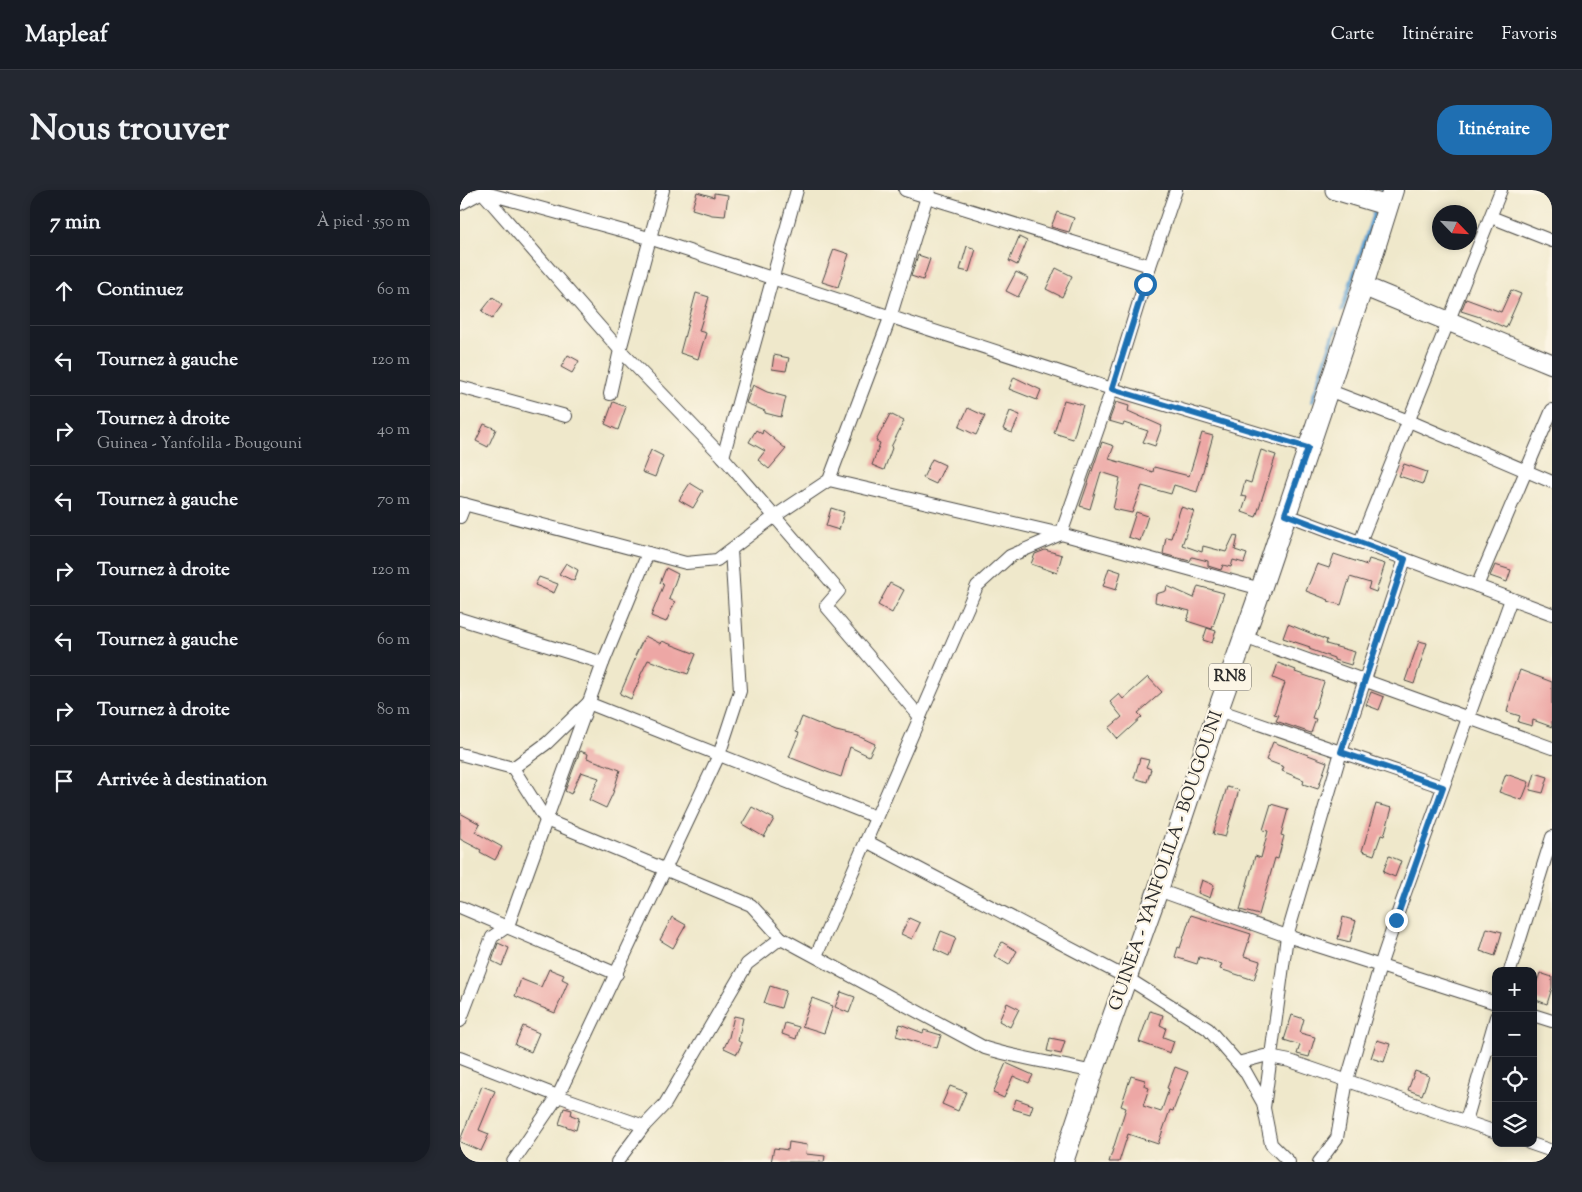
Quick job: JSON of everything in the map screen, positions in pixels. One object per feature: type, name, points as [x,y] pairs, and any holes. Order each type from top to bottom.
[{"type":"main road","name":"GUINEA - YANFOLILA - BOUGOUNI","points":[[1063,1162],[1261,589],[1363,286],[1390,198]]},
{"type":"street","points":[[610,394],[663,190]]},
{"type":"street","points":[[723,457],[797,190]]},
{"type":"street","points":[[905,190],[928,193],[1150,266]]},
{"type":"street","points":[[816,956],[976,586],[1010,556],[1061,534],[1112,389],[1176,190]]},
{"type":"street","points":[[1335,190],[1390,198]]},
{"type":"street","points":[[1360,542],[1501,190]]},
{"type":"street","points":[[481,191],[620,350],[723,457],[839,592],[826,606],[920,717]]},
{"type":"street","points":[[460,204],[481,191],[649,238],[1112,389],[1308,448]]},
{"type":"street","points":[[460,517],[462,504],[686,563],[718,560],[775,516],[829,480],[890,318],[928,193]]},
{"type":"street","points":[[1491,217],[1552,241]]},
{"type":"street","points":[[1363,286],[1552,364]]},
{"type":"street","points":[[460,387],[566,416]]},
{"type":"street","points":[[1328,390],[1409,421],[1552,482]]},
{"type":"street","points":[[1477,586],[1552,410]]},
{"type":"street","points":[[829,480],[1061,534],[1261,589]]},
{"type":"street","points":[[1285,514],[1552,614]]},
{"type":"street","points":[[513,1162],[558,1096],[719,755],[740,691],[731,550]]},
{"type":"street","points":[[460,1021],[492,936],[508,926],[603,663],[648,553]]},
{"type":"street","points":[[1264,1108],[1287,936],[1341,752],[1405,559]]},
{"type":"street","points":[[1319,1162],[1338,1138],[1347,1080],[1380,966],[1511,599]]},
{"type":"street","points":[[460,619],[603,663]]},
{"type":"street","points":[[1244,637],[1552,748]]},
{"type":"street","points":[[588,703],[876,817]]},
{"type":"street","points":[[513,768],[547,743],[588,703]]},
{"type":"street","points":[[1218,710],[1443,787]]},
{"type":"street","points":[[460,754],[513,768],[546,820],[751,905],[781,938],[985,1048],[1007,1055],[1093,1072]]},
{"type":"street","points":[[1511,967],[1552,837]]},
{"type":"street","points":[[866,841],[1127,978],[1208,1029],[1246,1071],[1263,1104],[1271,1144],[1289,1162]]},
{"type":"street","points":[[1158,890],[1287,936],[1492,1002]]},
{"type":"street","points":[[460,906],[617,974]]},
{"type":"street","points":[[617,1162],[644,1126],[665,1104],[746,964],[781,938]]},
{"type":"street","points":[[1537,1016],[1552,1021]]},
{"type":"street","points":[[1466,1121],[1492,1032]]},
{"type":"street","points":[[1238,1063],[1264,1056],[1290,1061],[1492,1131]]},
{"type":"street","points":[[460,1058],[558,1096],[644,1126]]},
{"type":"street","points":[[1537,1146],[1552,1151]]},
{"type":"building","points":[[697,192],[714,197],[714,193],[728,195],[725,216],[712,215],[692,209]]},
{"type":"building","points":[[1057,212],[1074,218],[1069,232],[1051,227]]},
{"type":"building","points":[[1019,237],[1027,241],[1017,265],[1009,261]]},
{"type":"building","points":[[967,246],[976,249],[969,272],[960,270]]},
{"type":"building","points":[[834,249],[849,254],[838,287],[822,282]]},
{"type":"building","points":[[918,255],[930,259],[923,280],[911,276]]},
{"type":"building","points":[[1056,268],[1072,276],[1062,297],[1046,289]]},
{"type":"building","points":[[1016,272],[1028,278],[1018,297],[1006,291]]},
{"type":"building","points":[[1511,290],[1521,294],[1506,328],[1461,311],[1466,299],[1501,312]]},
{"type":"building","points":[[696,293],[709,297],[699,331],[706,333],[698,359],[680,353]]},
{"type":"building","points":[[493,297],[502,305],[492,319],[482,311]]},
{"type":"building","points":[[568,355],[579,361],[572,373],[561,367]]},
{"type":"building","points":[[774,355],[789,358],[786,371],[772,369]]},
{"type":"building","points":[[1014,377],[1041,390],[1037,400],[1009,389]]},
{"type":"building","points":[[753,385],[767,392],[786,397],[781,417],[765,413],[765,411],[746,403]]},
{"type":"building","points":[[1064,400],[1083,405],[1073,439],[1054,433]]},
{"type":"building","points":[[613,402],[626,407],[618,430],[605,424]]},
{"type":"building","points":[[1116,402],[1129,406],[1128,411],[1162,426],[1155,446],[1143,442],[1148,431],[1124,423],[1123,425],[1109,421]]},
{"type":"building","points":[[968,408],[985,416],[976,435],[959,427]]},
{"type":"building","points":[[1010,411],[1020,415],[1012,433],[1003,429]]},
{"type":"building","points":[[890,414],[904,421],[891,447],[884,470],[872,465],[880,443],[876,441]]},
{"type":"building","points":[[484,424],[496,429],[488,447],[476,441]]},
{"type":"building","points":[[756,430],[762,434],[763,430],[786,449],[769,469],[758,460],[765,451],[749,442]]},
{"type":"building","points":[[1202,433],[1213,436],[1197,492],[1174,485],[1171,494],[1142,486],[1132,513],[1113,509],[1120,478],[1101,472],[1090,509],[1080,506],[1102,442],[1114,446],[1109,459],[1153,472],[1154,467],[1189,476]]},
{"type":"building","points":[[651,450],[663,456],[655,477],[642,472]]},
{"type":"building","points":[[1261,450],[1276,455],[1256,517],[1242,512],[1247,497],[1241,496],[1245,481],[1251,483]]},
{"type":"building","points":[[932,459],[945,465],[936,484],[923,478]]},
{"type":"building","points":[[1404,464],[1427,472],[1423,484],[1399,476]]},
{"type":"building","points":[[690,483],[703,491],[693,508],[679,500]]},
{"type":"building","points":[[1181,507],[1194,511],[1182,545],[1202,552],[1203,546],[1226,552],[1234,535],[1238,536],[1235,550],[1247,554],[1244,563],[1233,560],[1231,567],[1223,565],[1221,570],[1208,566],[1208,561],[1192,557],[1190,561],[1163,554],[1166,537],[1171,538]]},
{"type":"building","points":[[831,508],[844,512],[839,530],[826,526]]},
{"type":"building","points":[[1136,512],[1148,516],[1140,541],[1128,537]]},
{"type":"building","points":[[1045,550],[1062,555],[1057,573],[1031,564],[1035,554]]},
{"type":"building","points":[[1334,554],[1367,565],[1369,559],[1385,564],[1376,592],[1368,589],[1370,583],[1350,577],[1341,605],[1306,591],[1317,564],[1329,568]]},
{"type":"building","points":[[566,563],[578,570],[574,581],[559,574]]},
{"type":"building","points":[[1495,565],[1511,570],[1507,582],[1490,576]]},
{"type":"building","points":[[666,568],[678,574],[669,599],[675,602],[666,622],[651,616],[664,584],[660,583]]},
{"type":"building","points":[[1109,568],[1121,572],[1116,590],[1103,586]]},
{"type":"building","points":[[539,577],[558,584],[554,593],[535,585]]},
{"type":"building","points":[[890,583],[904,590],[892,613],[878,605]]},
{"type":"building","points":[[1167,586],[1194,598],[1198,586],[1224,593],[1212,629],[1187,621],[1190,611],[1155,602],[1156,594],[1166,591]]},
{"type":"building","points":[[1288,624],[1327,640],[1326,644],[1355,652],[1351,665],[1334,660],[1334,658],[1309,649],[1310,647],[1283,638]]},
{"type":"building","points":[[1207,628],[1216,631],[1212,643],[1203,640]]},
{"type":"building","points":[[645,636],[661,644],[662,641],[696,654],[688,674],[648,660],[631,699],[620,694]]},
{"type":"building","points":[[1419,641],[1427,643],[1414,684],[1405,681]]},
{"type":"building","points":[[1278,663],[1296,670],[1295,672],[1324,682],[1312,718],[1316,719],[1311,733],[1276,721],[1279,715],[1274,714],[1285,683],[1273,678]]},
{"type":"building","points":[[1520,670],[1552,682],[1552,727],[1533,720],[1532,726],[1518,722],[1520,716],[1507,712]]},
{"type":"building","points":[[1148,677],[1162,692],[1138,713],[1142,717],[1118,739],[1109,728],[1122,717],[1110,702],[1119,694],[1123,699]]},
{"type":"building","points":[[1371,692],[1384,697],[1379,710],[1366,705]]},
{"type":"building","points":[[802,717],[836,731],[858,736],[875,744],[869,756],[850,747],[841,777],[827,772],[789,757],[799,733],[796,732]]},
{"type":"building","points":[[1273,742],[1327,762],[1318,789],[1303,784],[1304,780],[1282,771],[1284,767],[1266,760]]},
{"type":"building","points":[[580,751],[588,754],[587,758],[620,770],[606,808],[589,800],[599,778],[581,772],[571,794],[565,791]]},
{"type":"building","points":[[1140,758],[1149,760],[1146,767],[1151,769],[1147,782],[1134,778]]},
{"type":"building","points":[[1535,773],[1548,777],[1543,793],[1530,790]]},
{"type":"building","points":[[1506,774],[1529,782],[1522,800],[1499,792]]},
{"type":"building","points":[[1227,787],[1239,790],[1225,837],[1213,834]]},
{"type":"building","points":[[1271,804],[1288,809],[1281,835],[1284,836],[1278,859],[1275,858],[1259,915],[1240,910],[1255,856],[1261,858],[1268,831],[1263,830]]},
{"type":"building","points":[[1376,804],[1392,808],[1384,836],[1381,835],[1374,855],[1362,851]]},
{"type":"building","points":[[752,807],[774,819],[764,837],[742,824]]},
{"type":"building","points":[[460,813],[480,824],[475,832],[502,847],[495,860],[460,839]]},
{"type":"building","points":[[1389,856],[1401,861],[1395,877],[1383,872]]},
{"type":"building","points":[[1202,880],[1214,885],[1210,898],[1198,893]]},
{"type":"building","points":[[1191,915],[1251,934],[1244,956],[1260,961],[1254,980],[1220,969],[1222,964],[1199,957],[1197,964],[1175,957]]},
{"type":"building","points":[[672,917],[686,925],[673,948],[660,940]]},
{"type":"building","points":[[1343,917],[1356,921],[1350,942],[1338,939]]},
{"type":"building","points":[[909,918],[920,923],[912,939],[901,934]]},
{"type":"building","points":[[1487,928],[1502,932],[1495,956],[1480,951]]},
{"type":"building","points":[[941,931],[956,937],[949,956],[934,949]]},
{"type":"building","points":[[1002,942],[1017,951],[1009,965],[994,956]]},
{"type":"building","points":[[498,943],[509,948],[502,966],[492,961]]},
{"type":"building","points":[[549,969],[564,975],[562,979],[568,982],[555,1013],[515,996],[521,979],[541,987]]},
{"type":"building","points":[[1540,973],[1552,977],[1552,988],[1547,1004],[1537,1000],[1537,982]]},
{"type":"building","points":[[770,986],[786,991],[781,1008],[764,1003]]},
{"type":"building","points":[[841,992],[855,997],[849,1013],[835,1007]]},
{"type":"building","points":[[812,998],[833,1006],[824,1033],[802,1026]]},
{"type":"building","points":[[1007,1003],[1019,1009],[1010,1027],[999,1021]]},
{"type":"building","points":[[1150,1011],[1163,1015],[1160,1025],[1166,1028],[1163,1037],[1174,1041],[1170,1053],[1139,1042]]},
{"type":"building","points":[[1292,1015],[1304,1019],[1300,1033],[1315,1037],[1309,1057],[1297,1054],[1300,1045],[1284,1040]]},
{"type":"building","points":[[734,1016],[743,1018],[738,1041],[742,1043],[737,1054],[724,1048]]},
{"type":"building","points":[[785,1023],[799,1027],[796,1039],[782,1034]]},
{"type":"building","points":[[900,1024],[923,1033],[924,1030],[941,1035],[937,1048],[896,1036]]},
{"type":"building","points":[[523,1026],[539,1033],[531,1052],[515,1045]]},
{"type":"building","points":[[1050,1038],[1065,1041],[1061,1054],[1047,1051]]},
{"type":"building","points":[[1377,1040],[1390,1044],[1384,1062],[1371,1058]]},
{"type":"building","points":[[1006,1063],[1033,1075],[1029,1083],[1013,1076],[1004,1098],[993,1093]]},
{"type":"building","points":[[1175,1067],[1188,1072],[1173,1111],[1170,1110],[1158,1144],[1128,1134],[1119,1162],[1109,1162],[1126,1108],[1121,1106],[1131,1076],[1145,1080],[1144,1086],[1149,1088],[1143,1106],[1161,1112]]},
{"type":"building","points":[[1415,1071],[1429,1076],[1422,1095],[1408,1090]]},
{"type":"building","points":[[482,1086],[495,1091],[479,1130],[489,1134],[481,1151],[460,1142],[460,1140]]},
{"type":"building","points":[[950,1086],[966,1092],[958,1111],[942,1104]]},
{"type":"building","points":[[1016,1099],[1033,1105],[1030,1114],[1013,1109]]},
{"type":"building","points":[[564,1108],[572,1110],[571,1115],[579,1118],[576,1130],[559,1124]]},
{"type":"building","points":[[789,1142],[807,1145],[806,1154],[825,1156],[824,1162],[771,1162],[774,1148],[788,1150]]},
{"type":"waterway","points":[[1342,310],[1374,213]]},
{"type":"waterway","points":[[1312,401],[1336,328]]},
{"type":"route","points":[[1145,284],[1112,389],[1308,448],[1285,514],[1405,559],[1341,752],[1443,787],[1396,920]]}]
